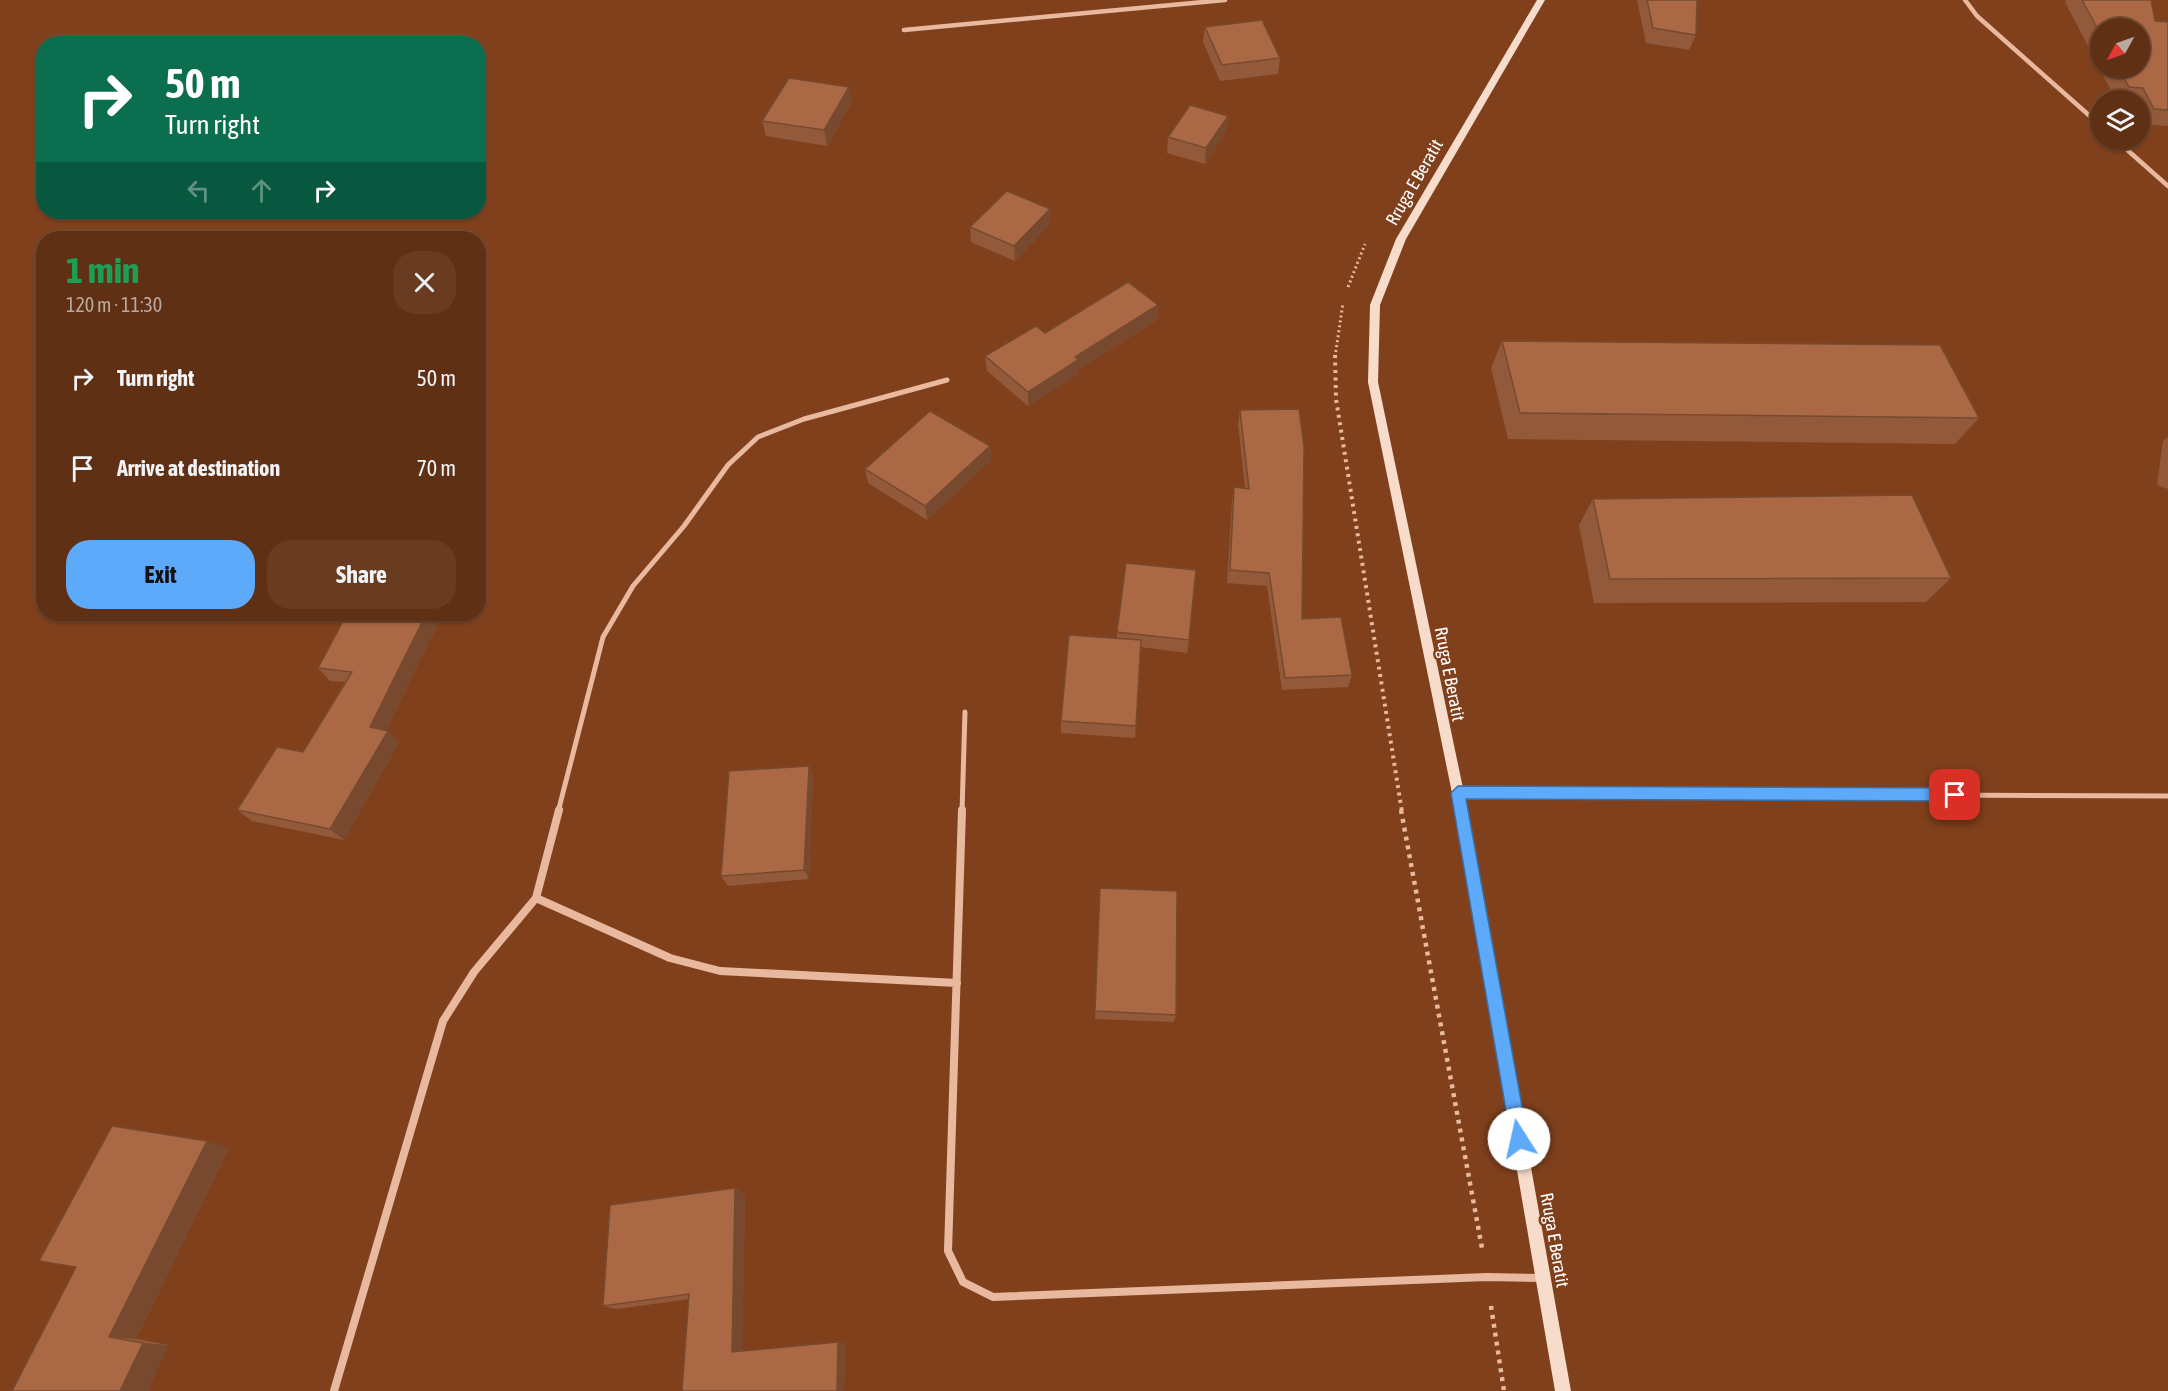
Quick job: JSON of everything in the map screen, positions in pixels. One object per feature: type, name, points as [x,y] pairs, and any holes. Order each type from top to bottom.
[{"type":"main road","name":"Rruga E Beratit","points":[[1541,0],[1401,239],[1375,305],[1373,382],[1458,793],[1563,1391]]},
{"type":"street","points":[[904,30],[1225,0]]},
{"type":"street","points":[[1965,0],[1977,16],[2090,116]]},
{"type":"street","points":[[2127,150],[2168,186]]},
{"type":"street","points":[[334,1391],[443,1021],[474,972],[536,898],[603,637],[633,586],[684,526],[728,465],[758,437],[804,419],[947,380]]},
{"type":"street","points":[[965,712],[948,1251],[963,1282],[993,1297],[1487,1277],[1544,1278]]},
{"type":"street","points":[[1458,793],[2168,796]]},
{"type":"street","points":[[536,898],[670,958],[720,971],[957,983]]},
{"type":"building","points":[[1647,0],[1697,0],[1696,35],[1653,28]]},
{"type":"building","points":[[2082,0],[2151,0],[2155,21],[2168,22],[2168,110],[2154,109],[2150,101],[2150,90],[2129,87],[2124,78],[2150,78],[2150,18],[2092,18]]},
{"type":"building","points":[[1262,20],[1280,58],[1222,65],[1205,27]]},
{"type":"building","points":[[789,78],[849,87],[824,130],[762,121]]},
{"type":"building","points":[[1190,105],[1228,116],[1206,148],[1168,137]]},
{"type":"building","points":[[1007,191],[1050,209],[1014,246],[970,227]]},
{"type":"building","points":[[1128,282],[1158,305],[1075,357],[1078,360],[1028,392],[985,356],[1036,326],[1045,333]]},
{"type":"building","points":[[1502,341],[1940,345],[1979,418],[1520,413]]},
{"type":"building","points":[[1299,409],[1304,447],[1302,619],[1341,617],[1352,675],[1285,678],[1269,573],[1230,570],[1234,487],[1249,489],[1240,410]]},
{"type":"building","points":[[930,411],[990,446],[925,506],[865,469]]},
{"type":"building","points":[[1912,495],[1951,578],[1610,579],[1593,499]]},
{"type":"building","points":[[1126,563],[1196,570],[1189,640],[1117,632]]},
{"type":"building","points":[[343,621],[423,621],[370,727],[388,731],[330,829],[237,810],[277,747],[303,752],[352,672],[318,668]]},
{"type":"building","points":[[1069,635],[1141,640],[1136,726],[1061,721]]},
{"type":"building","points":[[809,766],[804,870],[721,876],[729,771]]},
{"type":"building","points":[[1100,888],[1177,891],[1176,1015],[1095,1011]]},
{"type":"building","points":[[112,1126],[207,1141],[109,1337],[143,1343],[120,1391],[12,1391],[76,1267],[39,1261]]},
{"type":"building","points":[[735,1188],[732,1352],[838,1342],[837,1391],[682,1391],[689,1294],[603,1306],[610,1205]]},
{"type":"route","points":[[1519,1139],[1458,793],[1955,795]]}]
